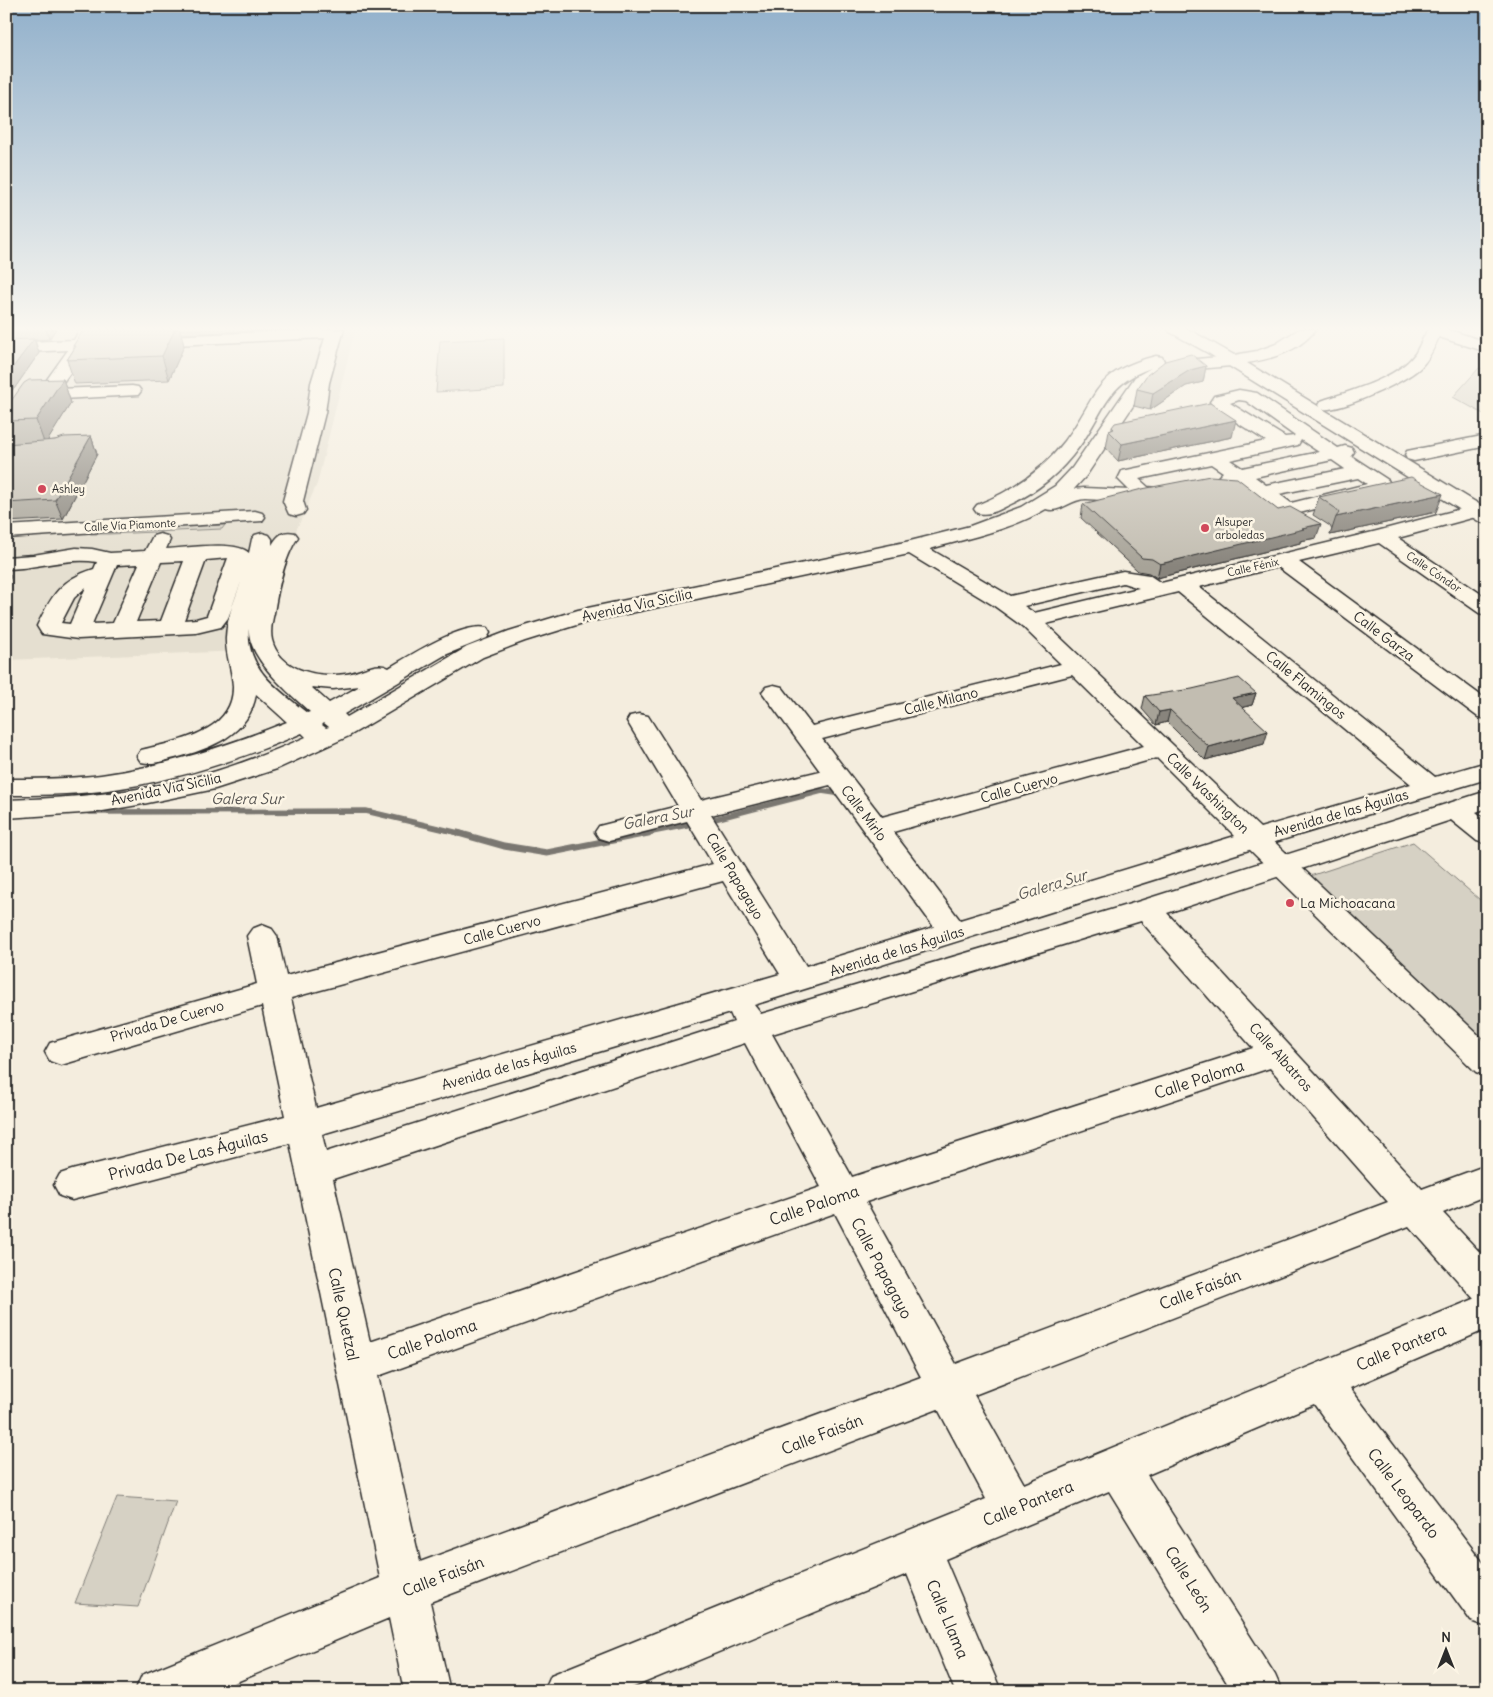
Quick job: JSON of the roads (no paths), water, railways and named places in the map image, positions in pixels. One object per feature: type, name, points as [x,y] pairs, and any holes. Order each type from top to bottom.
[{"type":"street","points":[[6,786],[166,753],[208,738],[230,724],[241,708],[244,695],[242,662],[237,643],[238,627],[261,547],[263,518],[306,408]]},
{"type":"street","points":[[300,525],[293,501],[317,408]]},
{"type":"street","name":"Avenida Via Sicilia","points":[[332,726],[379,686],[439,649],[502,624],[569,604],[932,525],[959,518],[1007,501],[1039,481],[1072,443],[1096,408]]},
{"type":"street","name":"Avenida Via Sicilia","points":[[6,808],[57,807],[105,802],[138,798],[206,784],[268,763],[332,726],[475,652],[517,636],[578,617],[912,547],[976,530],[1028,511],[1062,490],[1122,423],[1129,408]]},
{"type":"street","points":[[1206,412],[1220,408]]},
{"type":"street","points":[[1227,408],[1282,443]]},
{"type":"street","points":[[1267,408],[1381,484],[1381,486],[1288,510]]},
{"type":"street","points":[[1314,408],[1370,446],[1484,510]]},
{"type":"street","points":[[1333,408],[1414,455],[1484,510]]},
{"type":"street","points":[[6,433],[16,414],[11,411]]},
{"type":"street","points":[[1090,417],[1122,423]]},
{"type":"street","points":[[1145,494],[1128,479],[1129,475],[1308,437]]},
{"type":"street","points":[[1211,481],[1370,446],[1414,455],[1487,440]]},
{"type":"street","points":[[1091,456],[1095,466],[1090,475],[1090,480],[1096,485],[1122,496]]},
{"type":"street","points":[[1214,457],[1312,526]]},
{"type":"street","points":[[1263,492],[1362,471]]},
{"type":"street","points":[[1007,501],[1028,511],[1048,507],[1076,493],[1090,492],[1122,496],[1145,494],[1173,488]]},
{"type":"street","name":"Calle Fénix","points":[[1030,621],[1484,510]]},
{"type":"street","points":[[263,518],[300,525]]},
{"type":"street","points":[[263,518],[300,525]]},
{"type":"street","name":"Calle Vía Piamonte","points":[[8,544],[88,519],[263,518]]},
{"type":"street","name":"Calle Vía Piamonte","points":[[8,544],[54,542],[158,546],[263,518]]},
{"type":"street","points":[[54,542],[76,534],[88,519]]},
{"type":"street","points":[[300,525],[281,546],[261,625],[261,641],[282,671],[332,726]]},
{"type":"street","name":"Calle Cóndor","points":[[1382,536],[1487,608]]},
{"type":"street","points":[[121,630],[158,546]]},
{"type":"street","points":[[158,546],[198,553],[232,552],[240,555],[217,618],[212,622],[204,625],[78,632],[50,629],[48,626],[71,586],[106,566],[158,546]]},
{"type":"street","name":"Calle Washington","points":[[912,547],[1006,604],[1030,621],[1487,1063]]},
{"type":"street","points":[[170,627],[198,553]]},
{"type":"street","points":[[6,563],[76,554],[97,555],[106,566]]},
{"type":"street","name":"Calle Garza","points":[[1282,560],[1487,712]]},
{"type":"street","points":[[78,632],[106,566]]},
{"type":"street","points":[[1006,604],[1122,577],[1141,580],[1157,590]]},
{"type":"street","name":"Calle Flamingos","points":[[1182,584],[1431,787]]},
{"type":"street","points":[[282,671],[304,679],[331,683],[361,680],[389,668],[434,642],[472,636]]},
{"type":"street","points":[[242,662],[252,675],[303,724],[332,726]]},
{"type":"street","name":"Calle Milano","points":[[806,735],[1077,667]]},
{"type":"street","name":"Calle Mirlo","points":[[774,692],[954,933]]},
{"type":"street","name":"Calle Papagayo","points":[[639,721],[800,981]]},
{"type":"street","name":"Avenida Via Sicilia","points":[[6,786],[58,787],[143,776],[195,764],[256,744],[303,724]]},
{"type":"street","name":"Calle Cuervo","points":[[875,828],[1162,749]]},
{"type":"street","name":"Avenida de las Águilas","points":[[315,1170],[745,1014],[800,981],[1255,839],[1487,770]]},
{"type":"street","points":[[610,832],[836,775]]},
{"type":"street","name":"Avenida de las Águilas","points":[[305,1125],[745,1014],[1147,909],[1281,864],[1487,799]]},
{"type":"street","points":[[1455,809],[1487,835]]},
{"type":"street","name":"Calle Cuervo","points":[[274,991],[730,869]]},
{"type":"street","name":"Calle Albatros","points":[[1147,909],[1487,1287]]},
{"type":"street","name":"Calle Quetzal","points":[[262,936],[315,1170],[355,1366],[427,1691]]},
{"type":"street","name":"Privada De Cuervo","points":[[61,1052],[274,991]]},
{"type":"street","name":"Calle Papagayo","points":[[745,1014],[1014,1509]]},
{"type":"street","name":"Calle Paloma","points":[[355,1366],[843,1195],[1278,1053]]},
{"type":"street","name":"Privada De Las Águilas","points":[[72,1185],[305,1125]]},
{"type":"street","name":"Calle Faisán","points":[[158,1691],[404,1590],[946,1387],[1487,1180]]},
{"type":"street","name":"Calle Pantera","points":[[567,1691],[1118,1467],[1487,1311]]},
{"type":"street","name":"Calle Leopardo","points":[[1321,1381],[1487,1605]]},
{"type":"street","name":"Calle León","points":[[1118,1467],[1259,1691]]},
{"type":"street","name":"Calle Llama","points":[[918,1547],[978,1691]]},
{"type":"waterway","name":"Galera Sur","points":[[707,821],[822,791],[842,794]]},
{"type":"waterway","name":"Galera Sur","points":[[90,812],[366,811],[463,834]]},
{"type":"waterway","name":"Galera Sur","points":[[642,834],[697,823]]},
{"type":"waterway","name":"Galera Sur","points":[[458,833],[504,846],[547,853],[648,833]]},
{"type":"place","name":"Ashley","points":[[42,489]]},
{"type":"place","name":"Alsuper arboledas","points":[[1205,528]]},
{"type":"place","name":"La Michoacana","points":[[1290,903]]}]
